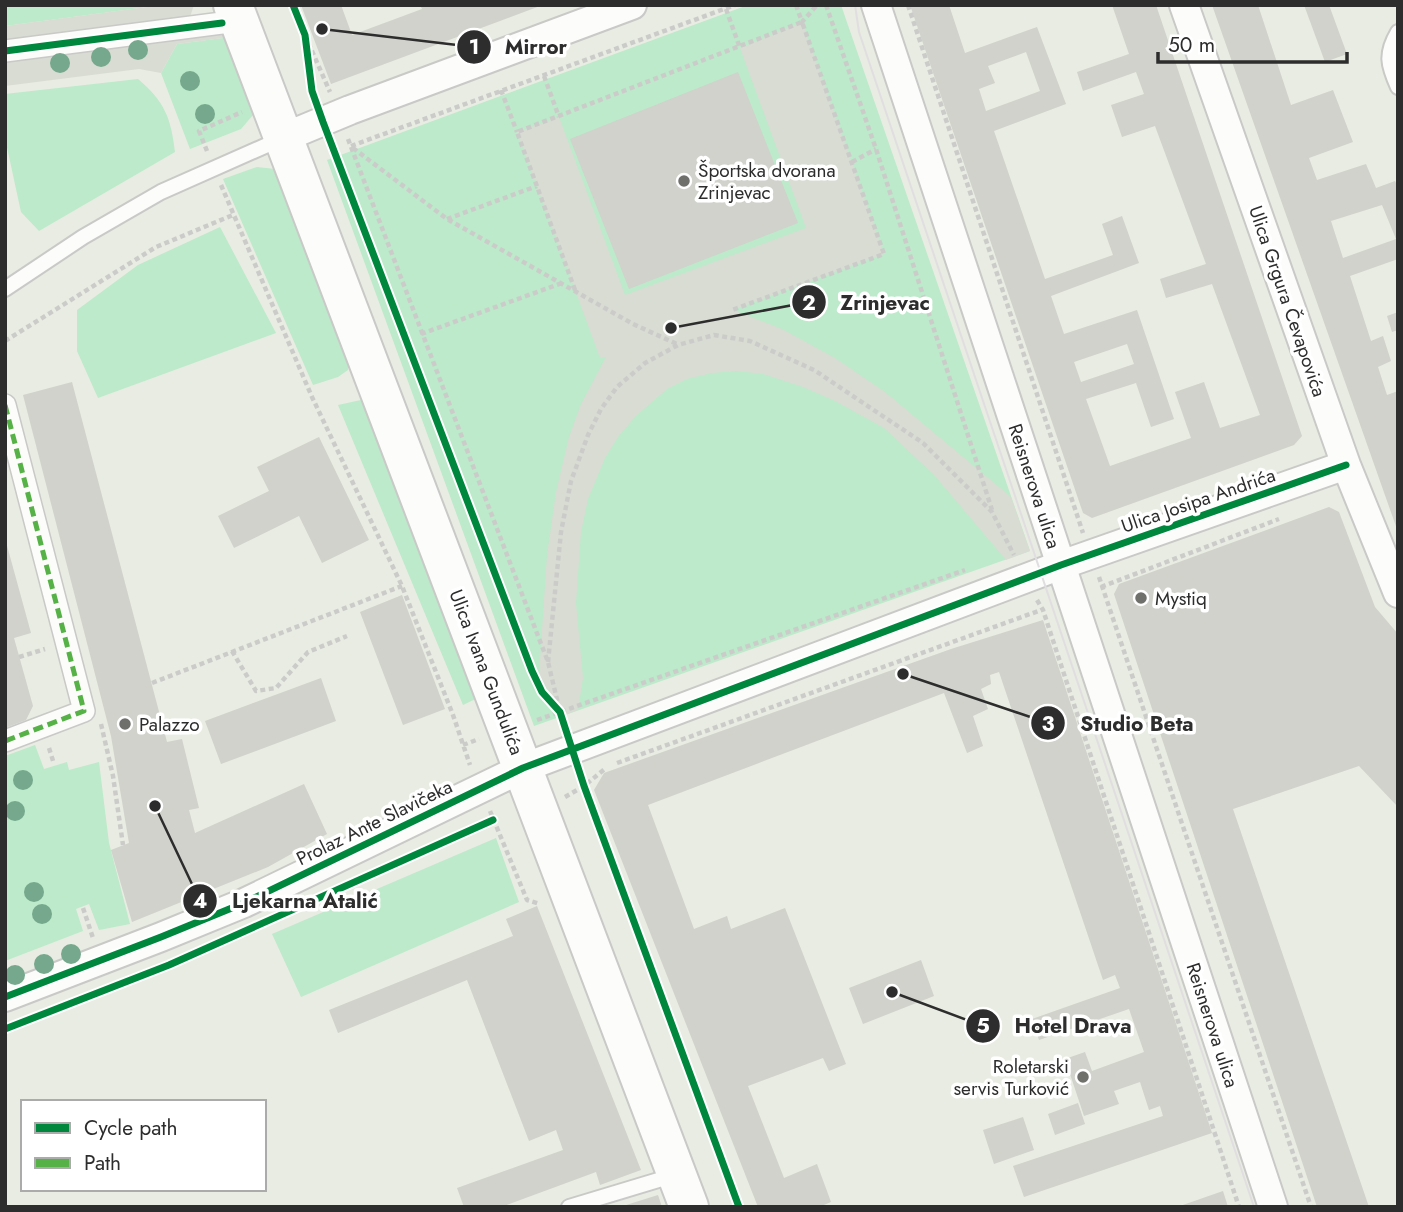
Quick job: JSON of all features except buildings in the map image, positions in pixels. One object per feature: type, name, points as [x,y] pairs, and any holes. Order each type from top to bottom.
[{"type":"main road","name":"Ulica Ivana Gundulića","points":[[231,16],[285,138],[683,1191]]},
{"type":"street","points":[[285,138],[339,115],[632,5]]},
{"type":"street","name":"Reisnerova ulica","points":[[876,5],[1273,1207]]},
{"type":"street","name":"Ulica Grgura Čevapovića","points":[[1184,5],[1346,465],[1398,593]]},
{"type":"street","points":[[5,51],[231,16]]},
{"type":"street","points":[[5,405],[92,714],[5,741]]},
{"type":"street","name":"Ulica Josipa Andrića","points":[[571,749],[1086,541],[1346,465]]},
{"type":"street","name":"Prolaz Ante Slavičeka","points":[[5,997],[244,902],[480,788],[571,749]]},
{"type":"lane","points":[[1398,32],[1390,46],[1389,68],[1398,87]]},
{"type":"lane","points":[[5,289],[110,220],[161,192],[285,138]]},
{"type":"lane","points":[[569,1207],[644,1186],[683,1191]]},
{"type":"path","points":[[351,146],[735,5]]},
{"type":"path","points":[[732,310],[884,254],[796,5]]},
{"type":"path","points":[[517,132],[802,22],[817,5]]},
{"type":"path","points":[[826,5],[876,149],[992,512],[1043,610],[1239,1207]]},
{"type":"path","points":[[908,5],[1311,1207]]},
{"type":"path","points":[[726,9],[740,48]]},
{"type":"path","points":[[301,25],[339,115],[548,662],[571,749],[589,799]]},
{"type":"path","points":[[305,35],[309,68]]},
{"type":"path","points":[[544,76],[559,117]]},
{"type":"path","points":[[501,90],[575,290]]},
{"type":"path","points":[[252,107],[199,131],[312,397],[402,586],[480,788],[527,900],[540,904],[546,916]]},
{"type":"path","points":[[351,146],[447,219],[633,324],[678,345]]},
{"type":"path","points":[[852,162],[876,149]]},
{"type":"path","points":[[447,219],[537,186]]},
{"type":"path","points":[[5,341],[156,247],[233,215]]},
{"type":"path","points":[[421,334],[562,283]]},
{"type":"path","points":[[548,662],[561,533],[571,481],[588,435],[600,409],[617,387],[645,363],[678,345],[714,335],[750,341],[814,370],[923,443],[992,512]]},
{"type":"path","points":[[498,829],[539,811],[584,786],[604,768],[1043,610],[1291,514]]},
{"type":"path","points":[[1019,566],[1086,541]]},
{"type":"path","points":[[1004,557],[1019,566]]},
{"type":"path","points":[[463,745],[978,566]]},
{"type":"path","points":[[152,683],[402,586]]},
{"type":"path","points":[[232,651],[256,691],[276,688],[308,652],[347,636]]},
{"type":"path","points":[[551,702],[560,712]]},
{"type":"path","points":[[92,714],[113,776],[123,845]]},
{"type":"path","points":[[46,740],[54,764]]},
{"type":"path","points":[[481,825],[493,820]]},
{"type":"path","points":[[83,908],[95,942]]},
{"type":"green space","points":[[5,5],[162,5],[5,26]]},
{"type":"green space","points":[[748,5],[841,5],[1030,551],[534,726],[327,160]]},
{"type":"green space","points":[[231,37],[259,108],[241,129],[190,149],[161,73],[177,44]]},
{"type":"green space","points":[[138,79],[161,103],[169,120],[175,152],[39,231],[21,212],[5,138],[5,94]]},
{"type":"green space","points":[[257,167],[275,169],[349,359],[348,370],[338,377],[313,385],[223,179]]},
{"type":"green space","points":[[220,227],[276,333],[98,398],[77,351],[77,310],[138,265]]},
{"type":"green space","points":[[361,400],[371,402],[486,694],[463,705],[338,405]]},
{"type":"green space","points":[[35,745],[44,769],[67,762],[69,770],[99,762],[109,843],[130,924],[99,930],[89,904],[76,909],[83,931],[5,961],[5,756]]},
{"type":"green space","points":[[496,838],[519,902],[301,997],[272,934]]},
{"type":"shaded area","points":[[162,5],[194,5],[190,17],[231,37],[177,44],[161,73],[139,69],[5,86],[5,26]]},
{"type":"shaded area","points":[[802,22],[884,254],[733,310],[782,329],[835,358],[885,392],[1011,497],[1030,551],[1006,560],[935,476],[884,428],[835,401],[763,374],[737,371],[687,379],[667,389],[636,416],[618,437],[605,458],[588,499],[581,532],[576,603],[583,678],[578,710],[563,716],[539,675],[547,555],[556,492],[569,437],[581,404],[606,357],[600,358],[517,132],[559,117],[625,295],[806,228],[740,48]]},
{"type":"tram line","points":[[855,5],[859,32],[1254,1207]]},
{"type":"marked path","points":[[5,405],[84,711],[5,741]]},
{"type":"cycle path","points":[[293,5],[305,35],[312,91],[323,122],[532,671],[542,692],[560,712],[584,786],[739,1207]]},
{"type":"cycle path","points":[[5,51],[222,23]]},
{"type":"cycle path","points":[[5,997],[244,903],[523,768],[1061,565],[1346,465]]},
{"type":"cycle path","points":[[5,1029],[169,965],[493,820]]},
{"type":"place","name":"Mirror","points":[[322,29]]},
{"type":"place","name":"Športska dvorana Zrinjevac","points":[[684,181]]},
{"type":"place","name":"Zrinjevac","points":[[671,328]]},
{"type":"place","name":"Mystiq","points":[[1141,598]]},
{"type":"place","name":"Studio Beta","points":[[903,674]]},
{"type":"place","name":"Palazzo","points":[[125,724]]},
{"type":"place","name":"Ljekarna Atalić","points":[[155,806]]},
{"type":"place","name":"Hotel Drava","points":[[892,992]]},
{"type":"place","name":"Roletarski servis Turković","points":[[1083,1077]]}]
